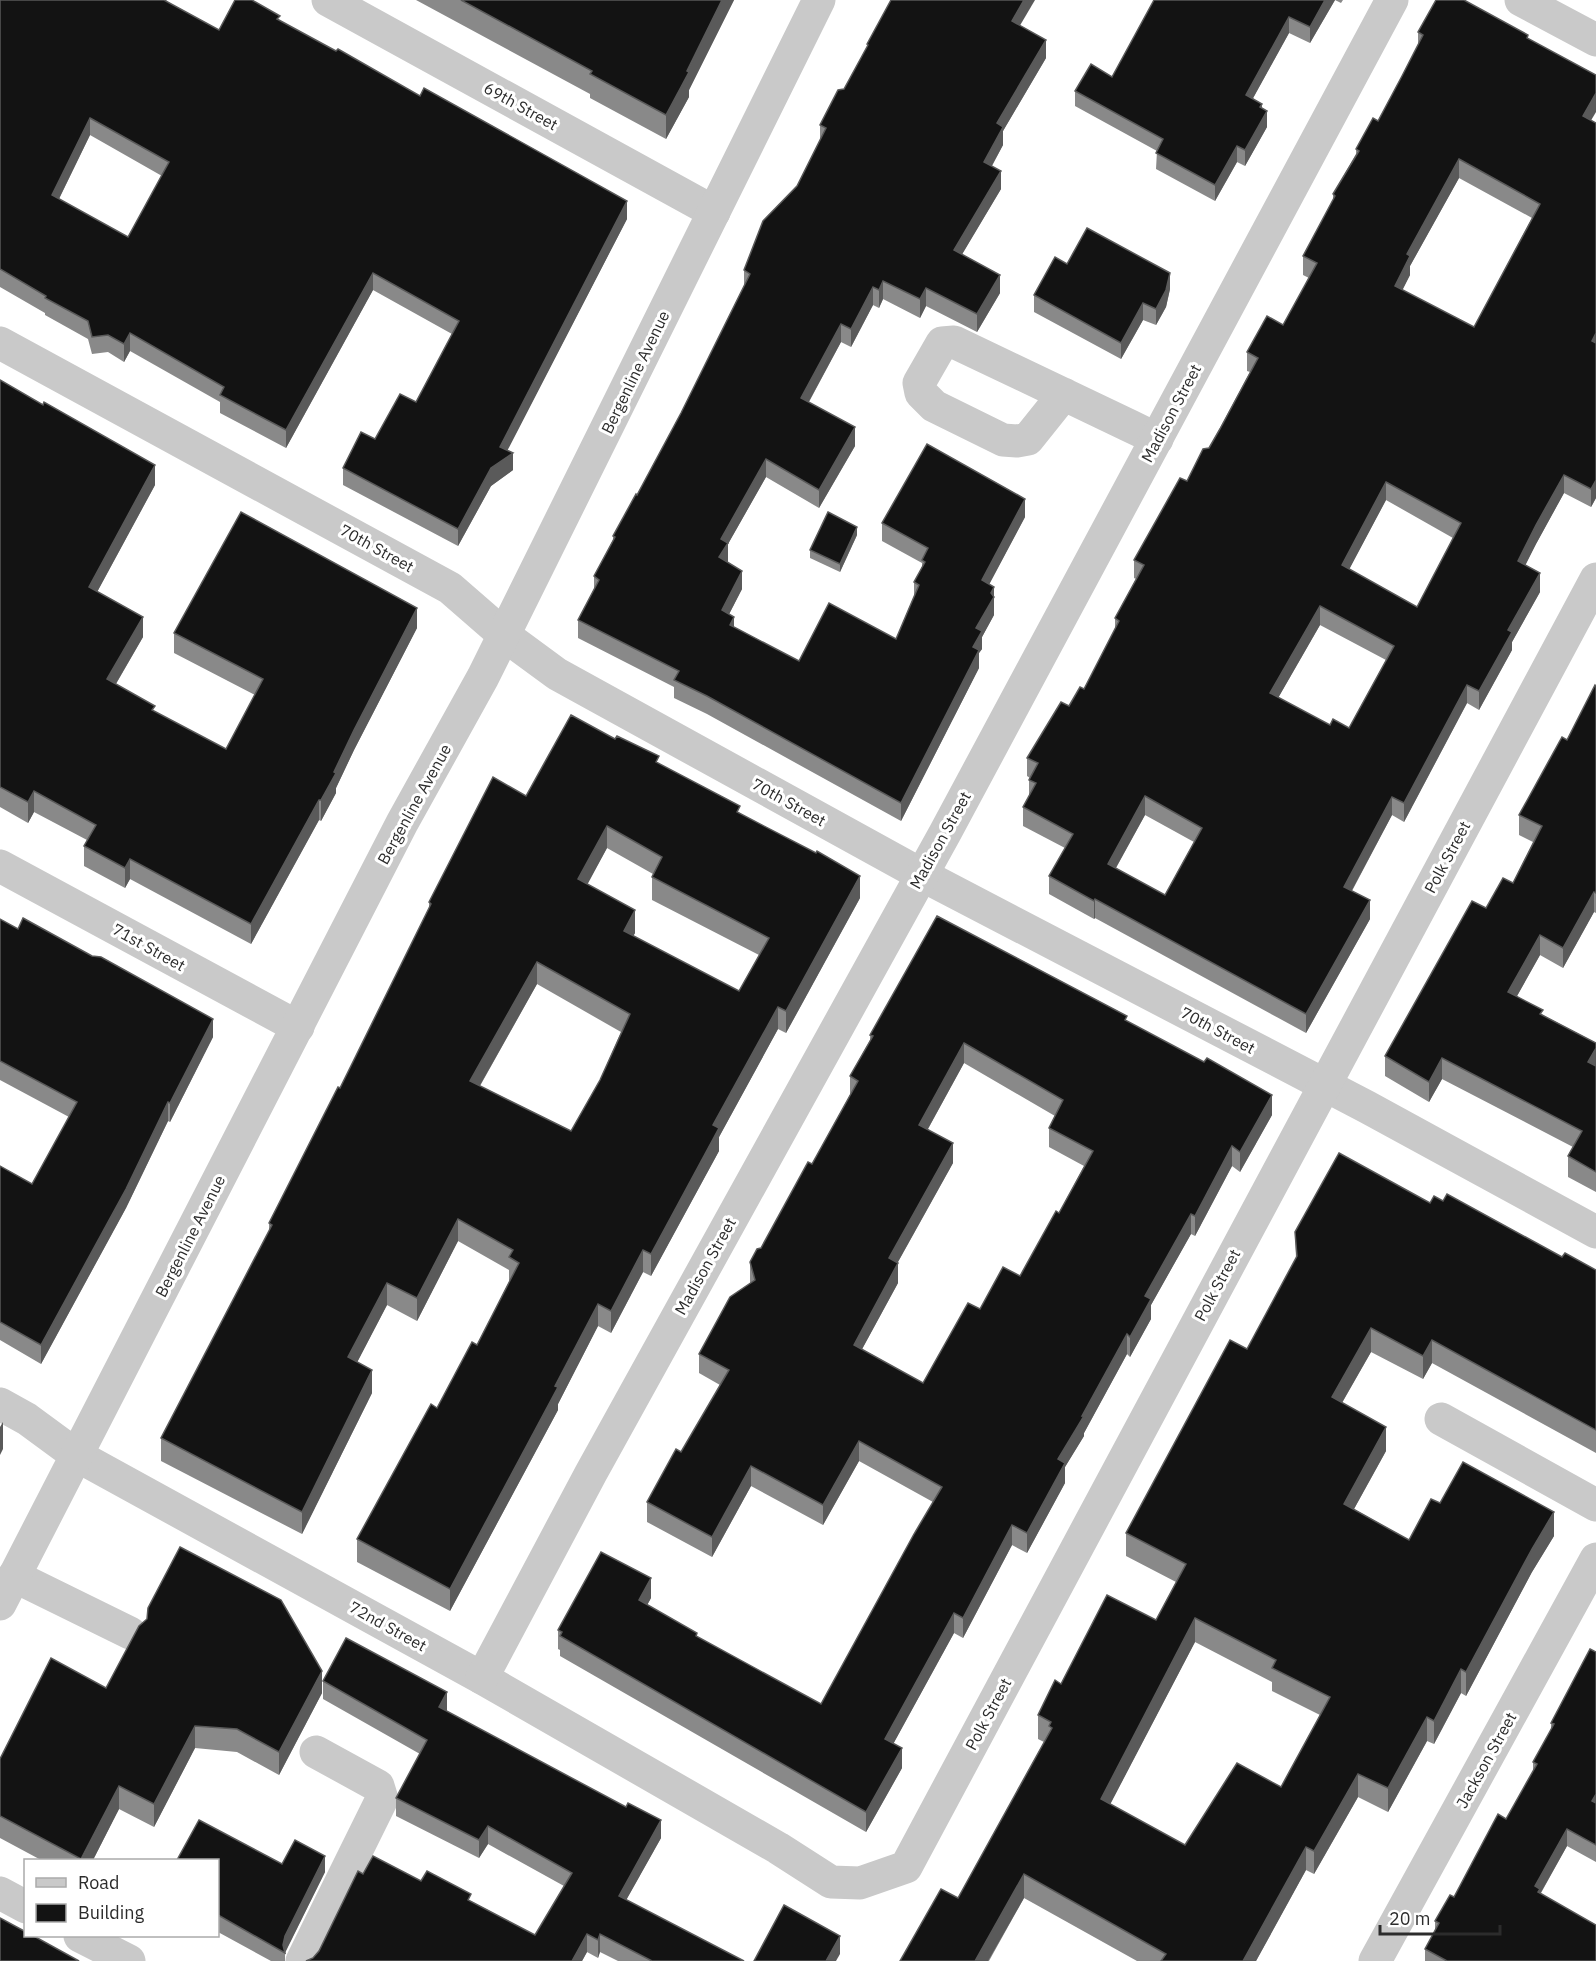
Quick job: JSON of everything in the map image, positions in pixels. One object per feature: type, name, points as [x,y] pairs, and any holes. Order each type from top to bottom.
[{"type":"street","name":"69th Street","points":[[328,0],[714,212]]},
{"type":"street","name":"Bergenline Avenue","points":[[7,1590],[402,823],[483,677],[819,0]]},
{"type":"street","name":"Madison Street","points":[[482,1678],[591,1473],[922,875],[1392,0]]},
{"type":"street","points":[[1521,0],[1596,40]]},
{"type":"street","name":"70th Street","points":[[0,343],[450,588],[504,635],[557,674],[922,875],[1325,1085],[1596,1232]]},
{"type":"street","points":[[1064,394],[1157,439]]},
{"type":"street","name":"Polk Street","points":[[778,1848],[831,1882],[860,1883],[906,1867],[1596,579]]},
{"type":"street","name":"71st Street","points":[[0,866],[298,1027]]},
{"type":"street","name":"72nd Street","points":[[0,1404],[27,1419],[76,1455],[482,1678],[778,1848]]},
{"type":"street","points":[[1441,1419],[1596,1506]]},
{"type":"street","name":"Jackson Street","points":[[1375,1961],[1596,1559]]},
{"type":"street","points":[[7,1590],[129,1633]]},
{"type":"street","points":[[302,1961],[382,1799],[378,1786],[316,1752]]},
{"type":"street","points":[[0,1893],[24,1905]]},
{"type":"street","points":[[84,1937],[129,1961]]},
{"type":"building","points":[[0,0],[164,0],[219,30],[235,0],[252,0],[280,16],[277,19],[336,51],[338,49],[420,96],[424,88],[627,201],[500,447],[513,453],[491,468],[458,529],[343,468],[361,432],[375,439],[400,394],[416,402],[459,321],[373,273],[286,430],[220,395],[224,387],[130,333],[124,344],[108,335],[92,337],[88,321],[45,298],[46,296],[0,269]],"holes":[[[90,118],[169,162],[128,237],[52,195]]]},
{"type":"building","points":[[461,0],[722,0],[687,71],[689,72],[666,115],[590,74],[592,71]]},
{"type":"building","points":[[891,0],[1024,0],[1012,21],[1046,40],[997,123],[1003,127],[984,162],[1001,171],[954,250],[1000,275],[977,314],[926,288],[920,299],[883,281],[879,290],[873,287],[851,329],[841,324],[801,398],[855,427],[819,490],[766,459],[721,539],[728,543],[719,557],[742,571],[722,610],[734,617],[730,625],[799,661],[829,603],[896,639],[919,585],[914,582],[925,562],[922,560],[928,548],[882,523],[927,444],[1025,499],[982,580],[994,587],[991,593],[994,597],[976,628],[982,631],[973,647],[979,650],[901,803],[674,680],[679,671],[578,620],[599,580],[594,576],[615,537],[613,536],[681,413],[750,274],[744,270],[763,221],[797,186],[826,128],[820,125],[838,90],[844,89]]},
{"type":"building","points":[[1154,0],[1325,0],[1310,27],[1289,17],[1246,95],[1262,104],[1260,107],[1267,111],[1245,150],[1237,146],[1215,185],[1156,153],[1163,139],[1075,91],[1091,64],[1112,77]]},
{"type":"building","points":[[1436,0],[1464,0],[1528,35],[1527,38],[1596,75],[1596,93],[1583,116],[1596,123],[1596,333],[1592,341],[1596,343],[1596,480],[1591,489],[1564,475],[1536,525],[1518,561],[1540,573],[1508,630],[1512,632],[1479,691],[1467,685],[1404,803],[1392,797],[1344,887],[1370,900],[1306,1014],[1049,876],[1073,834],[1023,807],[1036,783],[1029,780],[1038,763],[1027,758],[1061,702],[1069,706],[1080,687],[1084,689],[1119,621],[1115,618],[1144,565],[1134,560],[1180,478],[1187,481],[1203,449],[1209,448],[1220,429],[1258,358],[1247,352],[1267,316],[1283,325],[1317,263],[1303,256],[1335,196],[1333,194],[1359,151],[1356,149],[1373,118],[1378,121],[1402,76],[1423,35],[1418,32]],"holes":[[[1459,159],[1540,204],[1474,327],[1395,286],[1410,256],[1407,254]],[[1386,482],[1461,523],[1417,607],[1342,565]],[[1320,606],[1394,646],[1349,728],[1333,719],[1330,725],[1270,693]],[[1145,796],[1202,828],[1165,895],[1108,864]]]},
{"type":"building","points":[[1087,228],[1170,273],[1166,290],[1156,309],[1143,303],[1121,343],[1034,295],[1055,257],[1067,264]]},
{"type":"building","points":[[0,380],[43,405],[44,402],[155,465],[89,587],[143,617],[107,679],[155,706],[152,710],[226,749],[263,679],[174,633],[241,512],[417,608],[354,730],[334,772],[336,773],[251,924],[130,859],[125,868],[84,846],[96,825],[34,791],[28,802],[0,787]]},
{"type":"building","points":[[828,512],[857,527],[840,564],[810,550]]},
{"type":"building","points":[[1595,685],[1596,893],[1594,892],[1563,948],[1540,935],[1508,992],[1543,1010],[1540,1014],[1596,1043],[1596,1048],[1588,1062],[1596,1066],[1596,1172],[1568,1156],[1582,1131],[1442,1058],[1429,1082],[1385,1056],[1472,901],[1486,908],[1503,878],[1513,883],[1542,826],[1519,815],[1562,737],[1567,740]]},
{"type":"building","points":[[571,715],[615,739],[617,736],[659,756],[656,762],[740,806],[737,812],[816,853],[817,851],[860,876],[786,1011],[778,1007],[713,1125],[719,1128],[651,1254],[643,1250],[611,1311],[598,1304],[555,1386],[558,1387],[450,1589],[357,1539],[431,1404],[437,1408],[472,1342],[477,1345],[519,1263],[509,1257],[513,1250],[458,1219],[417,1298],[387,1283],[348,1357],[372,1370],[302,1512],[161,1438],[272,1225],[269,1223],[338,1087],[340,1088],[431,904],[429,902],[493,777],[526,796]],"holes":[[[607,826],[662,857],[652,877],[769,938],[739,991],[624,931],[635,910],[578,879]],[[537,962],[630,1014],[600,1080],[571,1131],[470,1081]]]},
{"type":"building","points":[[937,916],[1127,1016],[1125,1020],[1204,1062],[1207,1058],[1272,1095],[1240,1152],[1232,1146],[1195,1216],[1191,1214],[1145,1296],[1151,1299],[1130,1337],[1127,1334],[1082,1416],[1084,1416],[1058,1459],[1065,1463],[1027,1533],[1012,1525],[963,1618],[954,1613],[885,1739],[902,1748],[866,1812],[560,1636],[562,1632],[558,1630],[601,1552],[651,1578],[639,1600],[697,1633],[696,1636],[821,1704],[942,1487],[859,1441],[823,1505],[751,1466],[712,1537],[647,1502],[676,1449],[681,1452],[729,1370],[699,1354],[730,1297],[755,1280],[750,1262],[757,1249],[761,1248],[808,1162],[812,1164],[858,1081],[850,1076],[873,1036],[870,1035]],"holes":[[[964,1043],[1063,1100],[1049,1128],[1093,1151],[1059,1213],[1056,1211],[1020,1276],[1003,1267],[980,1309],[968,1303],[923,1383],[854,1345],[898,1263],[889,1258],[953,1143],[919,1125]]]},
{"type":"building","points":[[23,918],[92,956],[101,957],[213,1019],[170,1103],[168,1102],[126,1189],[41,1345],[0,1322],[0,1166],[32,1184],[77,1102],[0,1061],[0,919],[18,929]]},
{"type":"building","points":[[1339,1153],[1430,1203],[1434,1196],[1443,1201],[1447,1194],[1562,1257],[1565,1253],[1596,1270],[1596,1430],[1432,1340],[1423,1356],[1371,1328],[1332,1397],[1386,1427],[1344,1504],[1409,1540],[1431,1499],[1440,1503],[1463,1462],[1554,1512],[1466,1672],[1461,1669],[1434,1721],[1427,1717],[1388,1788],[1358,1774],[1314,1851],[1306,1847],[1243,1961],[1161,1961],[1166,1954],[1024,1874],[975,1961],[900,1961],[941,1889],[958,1898],[1052,1728],[1049,1726],[1051,1722],[1038,1715],[1055,1680],[1061,1684],[1107,1595],[1156,1620],[1186,1564],[1126,1533],[1230,1340],[1247,1349],[1297,1256],[1295,1232]],"holes":[[[1195,1618],[1276,1660],[1272,1668],[1330,1697],[1281,1787],[1237,1763],[1185,1845],[1101,1799]]]},
{"type":"building","points":[[180,1547],[281,1600],[322,1671],[279,1752],[237,1729],[195,1726],[154,1804],[119,1786],[81,1859],[0,1816],[0,1759],[51,1658],[106,1688],[139,1626],[147,1619],[148,1608]]},
{"type":"building","points":[[346,1638],[447,1692],[439,1707],[626,1807],[628,1803],[661,1820],[619,1896],[744,1961],[652,1961],[600,1934],[598,1940],[587,1934],[572,1961],[306,1961],[313,1958],[319,1951],[358,1871],[363,1874],[373,1856],[421,1881],[427,1871],[471,1894],[468,1900],[535,1935],[572,1873],[488,1826],[479,1840],[396,1798],[427,1740],[323,1681]]},
{"type":"building","points":[[1590,1649],[1596,1652],[1596,1794],[1592,1801],[1596,1803],[1596,1845],[1567,1829],[1535,1886],[1540,1889],[1538,1892],[1596,1925],[1596,1961],[1447,1961],[1425,1949],[1439,1923],[1435,1921],[1450,1895],[1454,1897],[1498,1814],[1506,1819],[1537,1764],[1533,1762]]},
{"type":"building","points":[[199,1820],[282,1864],[295,1840],[325,1856],[285,1936],[283,1945],[285,1953],[219,1916],[219,1859],[178,1859]]},
{"type":"building","points":[[784,1905],[840,1936],[826,1961],[754,1961]]},
{"type":"building","points":[[0,1918],[24,1931],[24,1937],[36,1937],[79,1961],[0,1961]]}]
